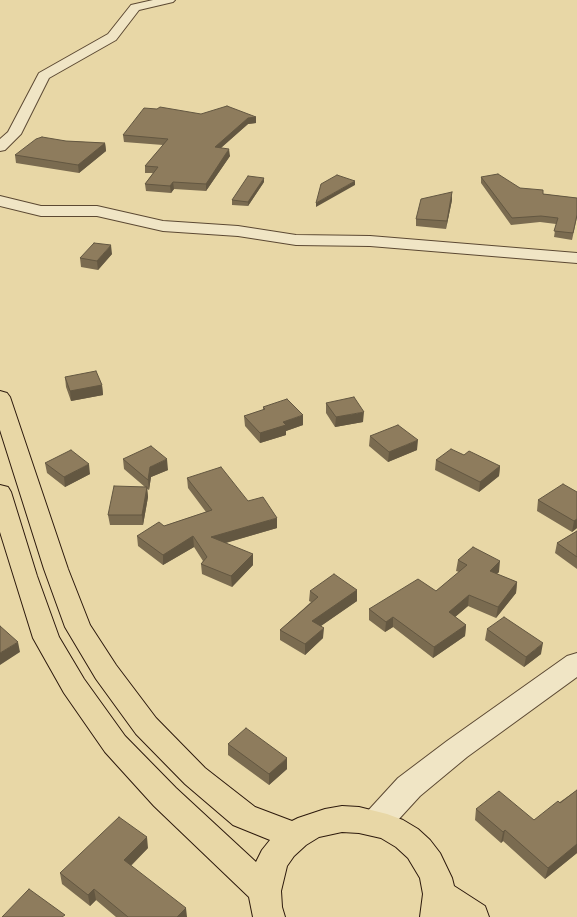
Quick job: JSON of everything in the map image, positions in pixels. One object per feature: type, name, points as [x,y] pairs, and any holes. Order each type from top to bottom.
[{"type":"highway","points":[[0,397],[56,568],[78,627],[106,672],[146,726],[195,776],[244,816],[295,836]]},
{"type":"highway","points":[[0,492],[25,576],[46,638],[74,686],[114,744],[165,797],[212,839],[267,904]]},
{"type":"highway","points":[[267,904],[268,875],[274,860],[283,847],[295,836],[309,828],[325,822],[342,819],[359,820],[376,823],[392,829],[406,838],[419,850],[429,863],[434,873],[438,906],[473,917]]},
{"type":"street","points":[[0,147],[14,134],[44,76],[112,37],[135,7],[169,0]]},
{"type":"street","points":[[0,202],[41,210],[97,211],[163,226],[238,231],[296,240],[370,240],[577,258]]},
{"type":"street","points":[[376,823],[409,787],[445,758],[577,663]]},
{"type":"building","points":[[227,106],[256,117],[248,118],[215,147],[229,149],[206,184],[173,182],[170,186],[145,184],[158,167],[145,166],[168,139],[123,135],[144,108],[157,109],[160,107],[201,114]]},
{"type":"building","points":[[42,137],[66,141],[105,143],[78,165],[15,155],[36,139]]},
{"type":"building","points":[[498,174],[520,188],[543,190],[543,194],[577,198],[577,215],[573,233],[554,231],[558,218],[541,216],[512,218],[481,177]]},
{"type":"building","points":[[337,175],[355,181],[316,203],[321,184]]},
{"type":"building","points":[[248,176],[264,178],[248,202],[232,200]]},
{"type":"building","points":[[452,192],[447,221],[416,219],[421,199]]},
{"type":"building","points":[[94,243],[111,245],[97,261],[80,258]]},
{"type":"building","points":[[96,371],[102,385],[70,391],[65,377]]},
{"type":"building","points":[[354,397],[364,412],[336,417],[326,403]]},
{"type":"building","points":[[287,399],[303,415],[283,422],[286,425],[260,433],[244,416],[265,409],[263,407]]},
{"type":"building","points":[[398,425],[418,440],[389,452],[370,436]]},
{"type":"building","points":[[151,446],[167,459],[150,467],[148,480],[123,459]]},
{"type":"building","points":[[451,449],[464,455],[469,451],[500,466],[480,482],[436,460]]},
{"type":"building","points":[[71,450],[89,464],[64,477],[45,463]]},
{"type":"building","points":[[221,467],[248,501],[263,497],[277,518],[211,537],[253,554],[231,576],[201,564],[207,557],[193,536],[163,555],[137,536],[159,522],[164,526],[212,510],[187,478]]},
{"type":"building","points":[[563,484],[577,492],[577,519],[574,521],[538,500]]},
{"type":"building","points":[[114,486],[147,487],[142,515],[108,515]]},
{"type":"building","points":[[577,531],[577,557],[557,543]]},
{"type":"building","points":[[473,547],[500,561],[490,571],[517,582],[498,607],[469,595],[449,612],[466,625],[434,647],[393,617],[386,622],[369,609],[418,579],[436,591],[467,565],[458,560]]},
{"type":"building","points":[[334,574],[357,590],[312,621],[324,628],[305,644],[280,630],[318,597],[310,591]]},
{"type":"building","points":[[504,617],[543,643],[526,657],[487,629]]},
{"type":"building","points":[[0,626],[18,642],[0,653]]},
{"type":"building","points":[[246,728],[287,758],[269,774],[228,744]]},
{"type":"building","points":[[577,790],[577,844],[548,868],[505,830],[503,832],[476,809],[499,791],[534,820],[558,801],[560,803]]},
{"type":"building","points":[[119,817],[147,837],[124,860],[186,908],[177,917],[128,917],[94,889],[88,895],[60,873]]},
{"type":"building","points":[[29,889],[65,915],[62,917],[2,917]]}]
